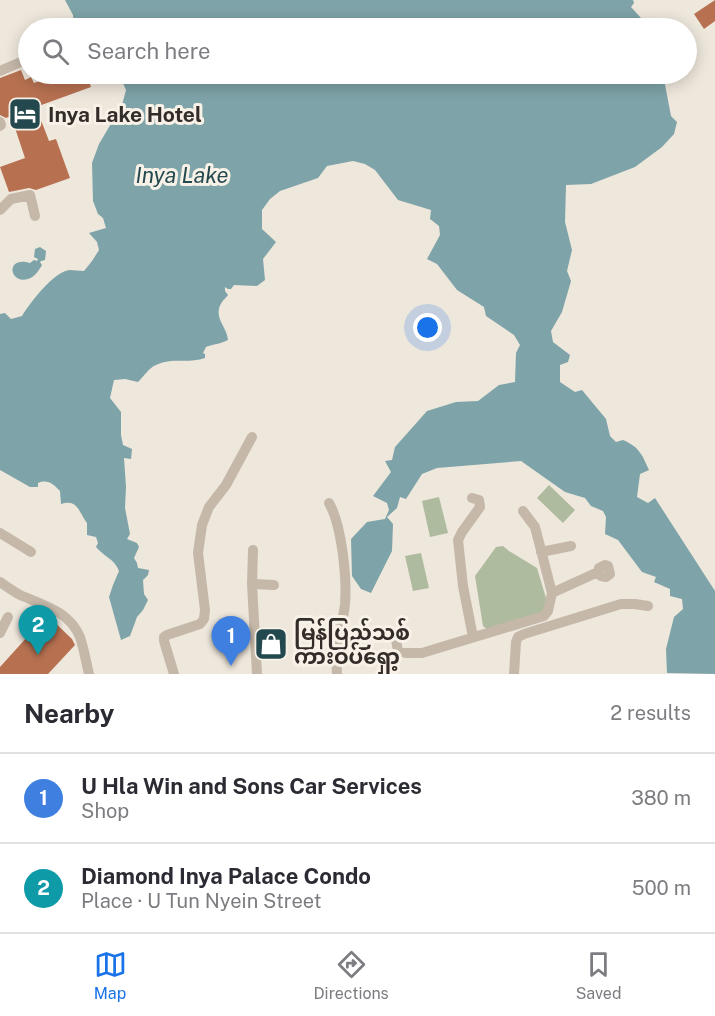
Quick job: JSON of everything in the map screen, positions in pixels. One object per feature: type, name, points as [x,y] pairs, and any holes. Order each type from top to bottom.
[{"type":"street","points":[[0,71],[18,65]]},
{"type":"street","points":[[0,210],[11,200],[30,195],[36,216]]},
{"type":"street","points":[[174,674],[164,637],[200,624],[204,619],[205,610],[198,553],[202,525],[209,507],[226,485],[252,437]]},
{"type":"street","points":[[472,498],[479,500],[480,507],[458,540],[463,586],[473,637]]},
{"type":"street","points":[[329,503],[337,522],[344,557],[345,603],[336,658],[337,674]]},
{"type":"street","points":[[395,634],[398,651],[422,653],[544,616],[548,611],[552,593],[535,527],[524,512]]},
{"type":"street","points":[[0,546],[5,536],[31,552]]},
{"type":"street","points":[[541,552],[571,546]]},
{"type":"street","points":[[254,550],[252,584],[258,674]]},
{"type":"street","points":[[552,593],[598,572]]},
{"type":"street","points":[[0,582],[17,594],[63,614],[79,636],[89,674]]},
{"type":"street","points":[[252,584],[274,585]]},
{"type":"street","points":[[514,674],[518,637],[621,604],[648,606]]},
{"type":"street","points":[[0,633],[8,617]]},
{"type":"green space","points":[[549,485],[575,510],[563,523],[537,498]]},
{"type":"green space","points":[[439,497],[448,533],[430,537],[422,501]]},
{"type":"green space","points":[[503,546],[537,568],[546,598],[545,612],[488,630],[483,626],[475,576],[496,547]]},
{"type":"green space","points":[[421,553],[429,588],[413,591],[405,556]]},
{"type":"water","points":[[65,0],[633,0],[631,7],[641,18],[73,18]]},
{"type":"water","name":"Inya Lake","points":[[123,84],[665,84],[671,116],[677,122],[674,134],[662,147],[635,167],[591,184],[566,185],[565,222],[572,250],[567,271],[571,281],[562,312],[551,331],[553,342],[570,355],[568,362],[560,365],[560,382],[575,392],[582,390],[606,419],[610,436],[616,442],[623,440],[633,445],[639,452],[649,470],[640,474],[637,497],[648,503],[655,498],[715,591],[715,674],[667,673],[666,649],[674,617],[683,609],[682,599],[670,596],[670,589],[654,582],[656,577],[642,572],[618,540],[605,534],[606,517],[603,511],[591,506],[585,498],[565,492],[521,461],[437,468],[422,474],[406,499],[400,497],[397,508],[387,517],[393,524],[392,551],[371,593],[361,589],[352,576],[351,539],[367,522],[385,519],[389,510],[387,503],[373,496],[391,472],[385,461],[392,460],[395,447],[427,411],[456,402],[478,401],[499,385],[515,382],[516,353],[520,345],[514,335],[486,316],[484,307],[457,290],[437,264],[427,259],[440,235],[439,226],[430,219],[431,210],[398,200],[375,170],[353,161],[327,166],[318,178],[280,191],[262,210],[262,229],[276,242],[263,259],[265,280],[257,286],[234,285],[231,289],[225,287],[228,295],[219,307],[219,317],[228,340],[206,347],[203,353],[205,358],[168,361],[156,365],[138,382],[125,379],[114,380],[110,398],[121,412],[123,445],[132,449],[131,459],[124,458],[125,508],[130,534],[127,539],[137,543],[139,547],[134,558],[138,568],[149,570],[143,580],[144,594],[148,600],[137,617],[130,636],[121,640],[109,597],[119,571],[115,563],[96,547],[98,543],[96,537],[87,535],[87,523],[75,505],[61,504],[60,491],[50,483],[42,482],[38,483],[38,487],[30,487],[0,470],[0,314],[5,313],[11,319],[22,316],[36,296],[57,276],[70,270],[84,271],[99,250],[97,242],[89,233],[106,228],[93,201],[92,163],[99,144],[122,105],[126,90]]},
{"type":"water","points":[[40,247],[46,251],[45,260],[40,262],[42,265],[38,271],[28,279],[17,278],[12,270],[13,266],[16,263],[37,261],[38,259],[34,257],[35,249]]},
{"type":"building","points":[[715,0],[715,21],[704,29],[694,14]]},
{"type":"building","points":[[18,71],[18,84],[90,84],[91,87],[36,107],[49,141],[56,139],[70,178],[36,190],[29,188],[9,192],[0,167],[25,158],[11,116],[6,118],[0,115],[0,78]]},
{"type":"building","points":[[47,615],[72,639],[75,645],[48,674],[0,674],[0,667]]},
{"type":"place","name":"Inya Lake Hotel","points":[[25,114]]},
{"type":"place","name":"မြန်ပြည်သစ် ကားဝပ်ရှော့","points":[[271,644]]},
{"type":"place","name":"Diamond Inya Palace Condo","points":[[38,655]]},
{"type":"place","name":"U Hla Win and Sons Car Services","points":[[231,666]]}]
